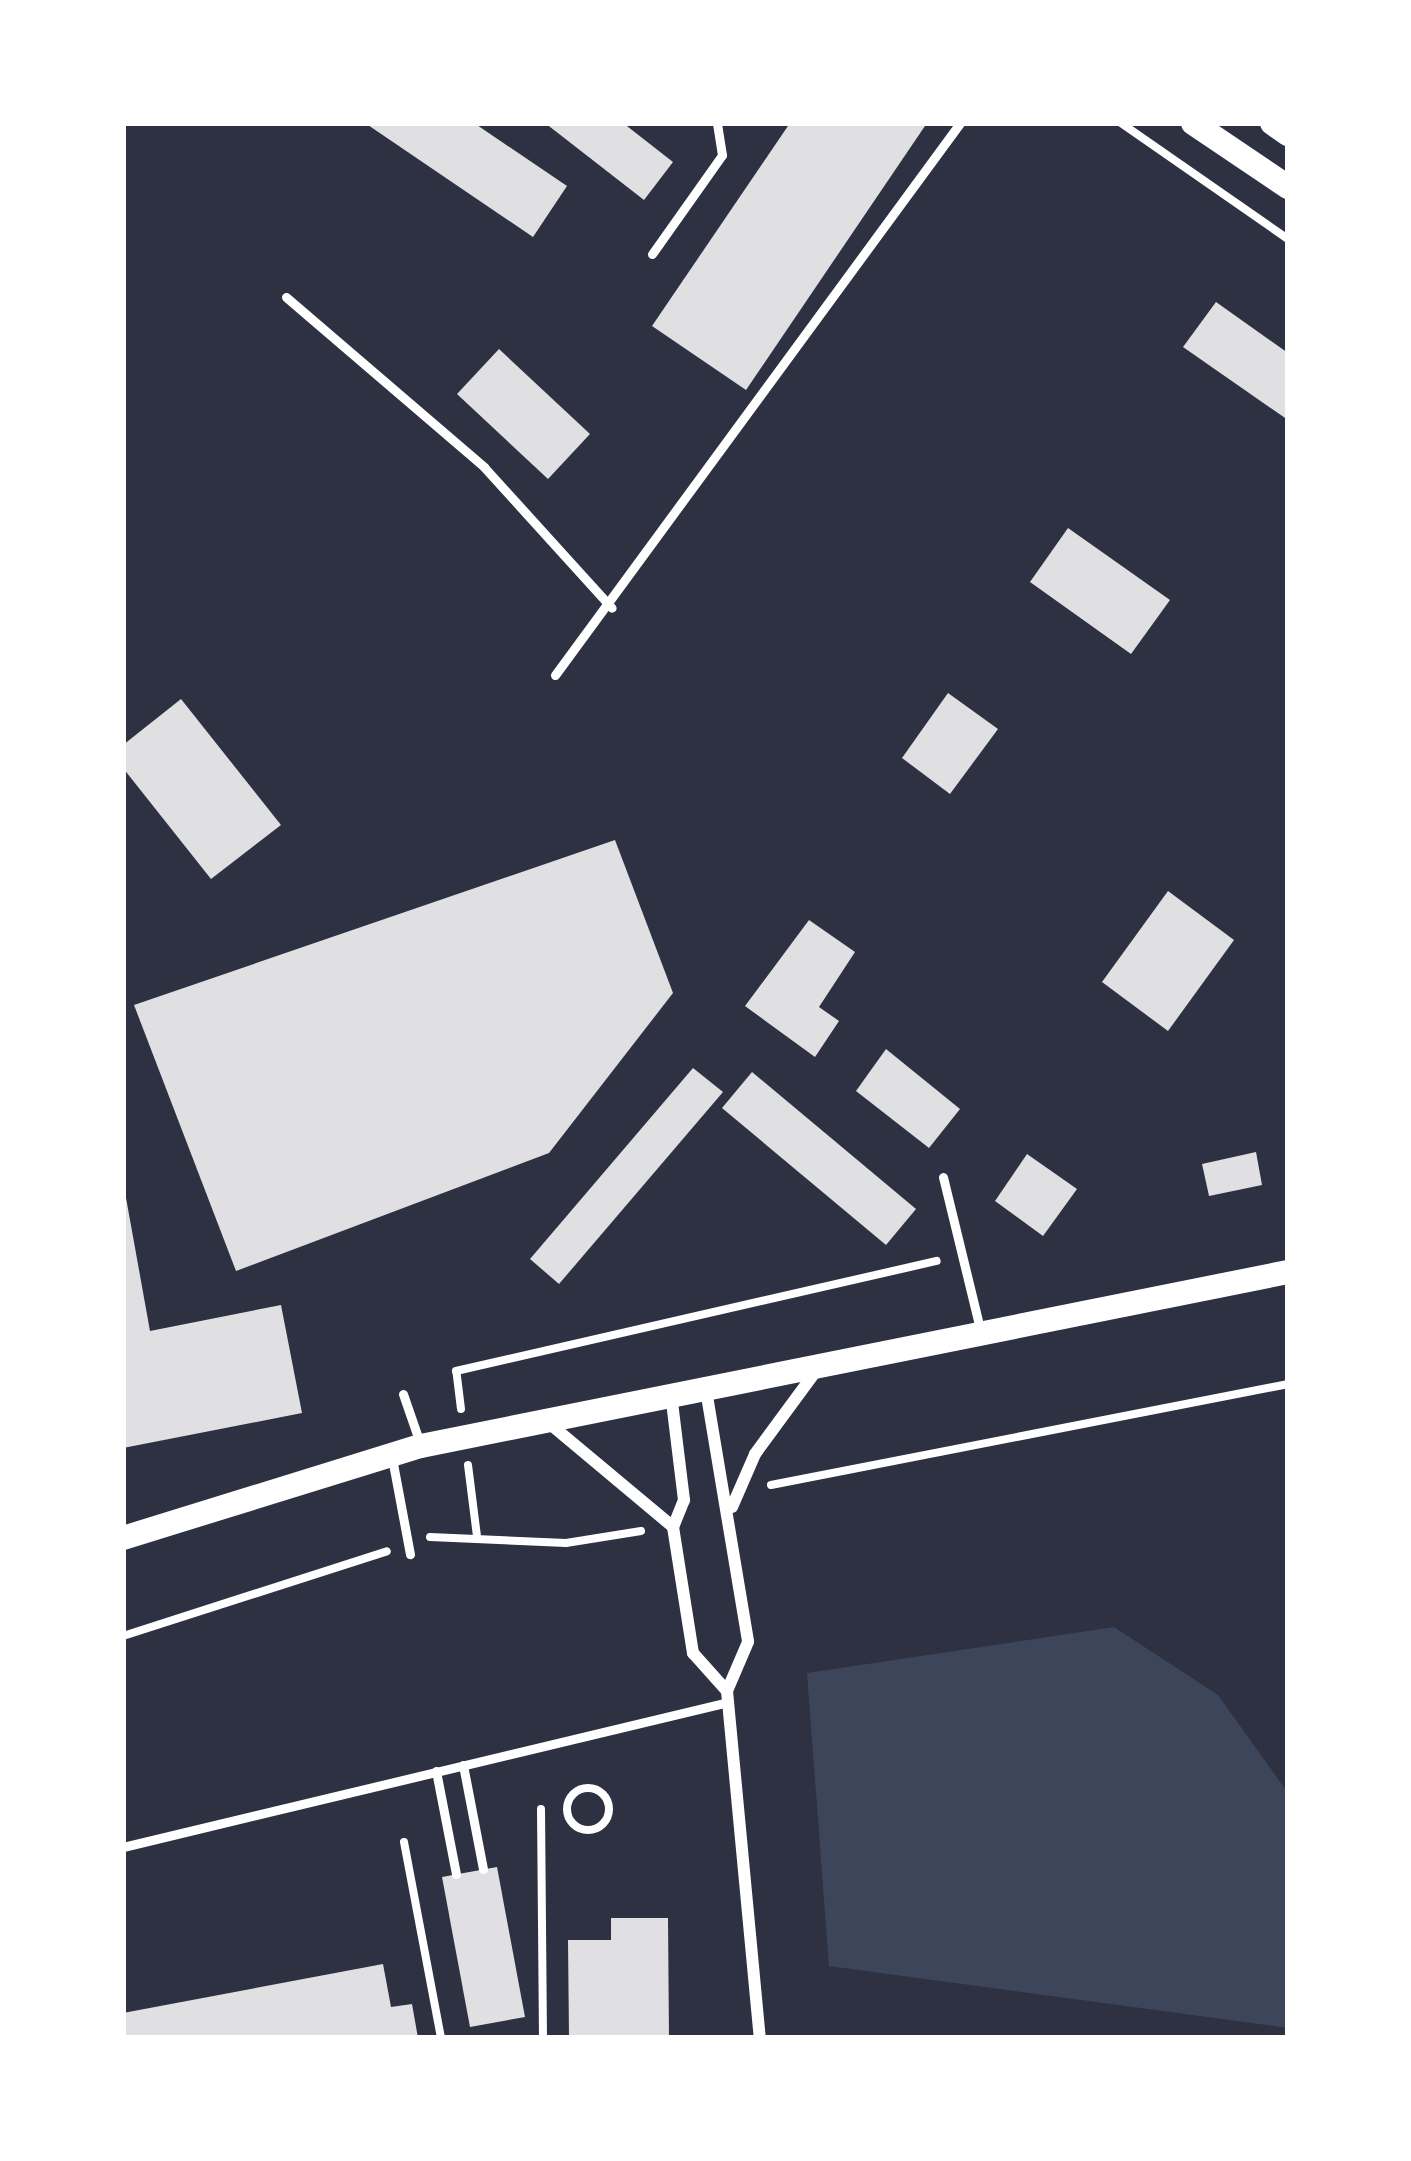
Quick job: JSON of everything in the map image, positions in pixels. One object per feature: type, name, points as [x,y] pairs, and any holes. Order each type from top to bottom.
[{"type":"main road","points":[[1193,123],[1288,187]]},
{"type":"main road","points":[[1272,123],[1288,134]]},
{"type":"main road","points":[[123,1538],[421,1446],[1288,1271]]},
{"type":"street","points":[[732,1507],[754,1454],[821,1364]]},
{"type":"street","points":[[705,1388],[732,1507],[748,1642],[728,1696],[760,2038]]},
{"type":"street","points":[[671,1394],[684,1500],[673,1527],[693,1653],[728,1696]]},
{"type":"street","points":[[544,1419],[673,1527]]},
{"type":"lane","points":[[652,254],[722,155],[717,123]]},
{"type":"lane","points":[[556,675],[612,608],[960,123]]},
{"type":"lane","points":[[286,297],[484,467],[612,608]]},
{"type":"lane","points":[[944,1177],[980,1332]]},
{"type":"lane","points":[[403,1394],[421,1446]]},
{"type":"lane","points":[[391,1453],[409,1549]]},
{"type":"lane","points":[[123,1847],[728,1696]]},
{"type":"lane","points":[[463,1765],[483,1869]]},
{"type":"lane","points":[[436,1771],[456,1874]]},
{"type":"path","points":[[1120,123],[1288,239]]},
{"type":"path","points":[[457,1371],[962,1256]]},
{"type":"path","points":[[758,1488],[1288,1384]]},
{"type":"path","points":[[123,1636],[409,1549],[442,1533],[566,1543],[643,1531]]},
{"type":"path","points":[[583,1788],[610,1810],[593,1830],[570,1820],[583,1788]]},
{"type":"path","points":[[541,1809],[543,2038]]},
{"type":"path","points":[[404,1842],[441,2038]]},
{"type":"shaded area","points":[[1114,1627],[1218,1695],[1288,1793],[1288,2028],[829,1966],[807,1673]]},
{"type":"building","points":[[365,123],[474,123],[567,186],[533,237]]},
{"type":"building","points":[[545,123],[623,123],[673,162],[644,200]]},
{"type":"building","points":[[790,123],[927,123],[746,390],[652,326]]},
{"type":"building","points":[[1216,302],[1288,353],[1288,420],[1183,347]]},
{"type":"building","points":[[499,349],[590,434],[548,479],[457,394]]},
{"type":"building","points":[[1068,528],[1170,600],[1131,654],[1030,582]]},
{"type":"building","points":[[948,693],[998,729],[950,794],[902,758]]},
{"type":"building","points":[[181,699],[281,825],[211,879],[123,768],[123,745]]},
{"type":"building","points":[[615,840],[673,993],[549,1153],[236,1271],[134,1005]]},
{"type":"building","points":[[1168,891],[1234,940],[1168,1031],[1102,982]]},
{"type":"building","points":[[809,920],[855,952],[819,1007],[839,1021],[815,1057],[745,1006]]},
{"type":"building","points":[[886,1049],[960,1109],[929,1148],[856,1091]]},
{"type":"building","points":[[693,1068],[723,1092],[559,1284],[530,1259]]},
{"type":"building","points":[[752,1072],[916,1209],[886,1245],[722,1108]]},
{"type":"building","points":[[1256,1152],[1262,1185],[1209,1196],[1202,1164]]},
{"type":"building","points":[[1027,1154],[1077,1189],[1043,1236],[995,1201]]},
{"type":"building","points":[[123,1181],[150,1331],[281,1305],[302,1413],[123,1448]]},
{"type":"building","points":[[497,1867],[525,2017],[470,2027],[442,1877]]},
{"type":"building","points":[[611,1918],[668,1918],[669,2038],[569,2038],[568,1940],[611,1940]]},
{"type":"building","points":[[383,1964],[391,2007],[412,2004],[418,2038],[123,2038],[123,2013]]}]
